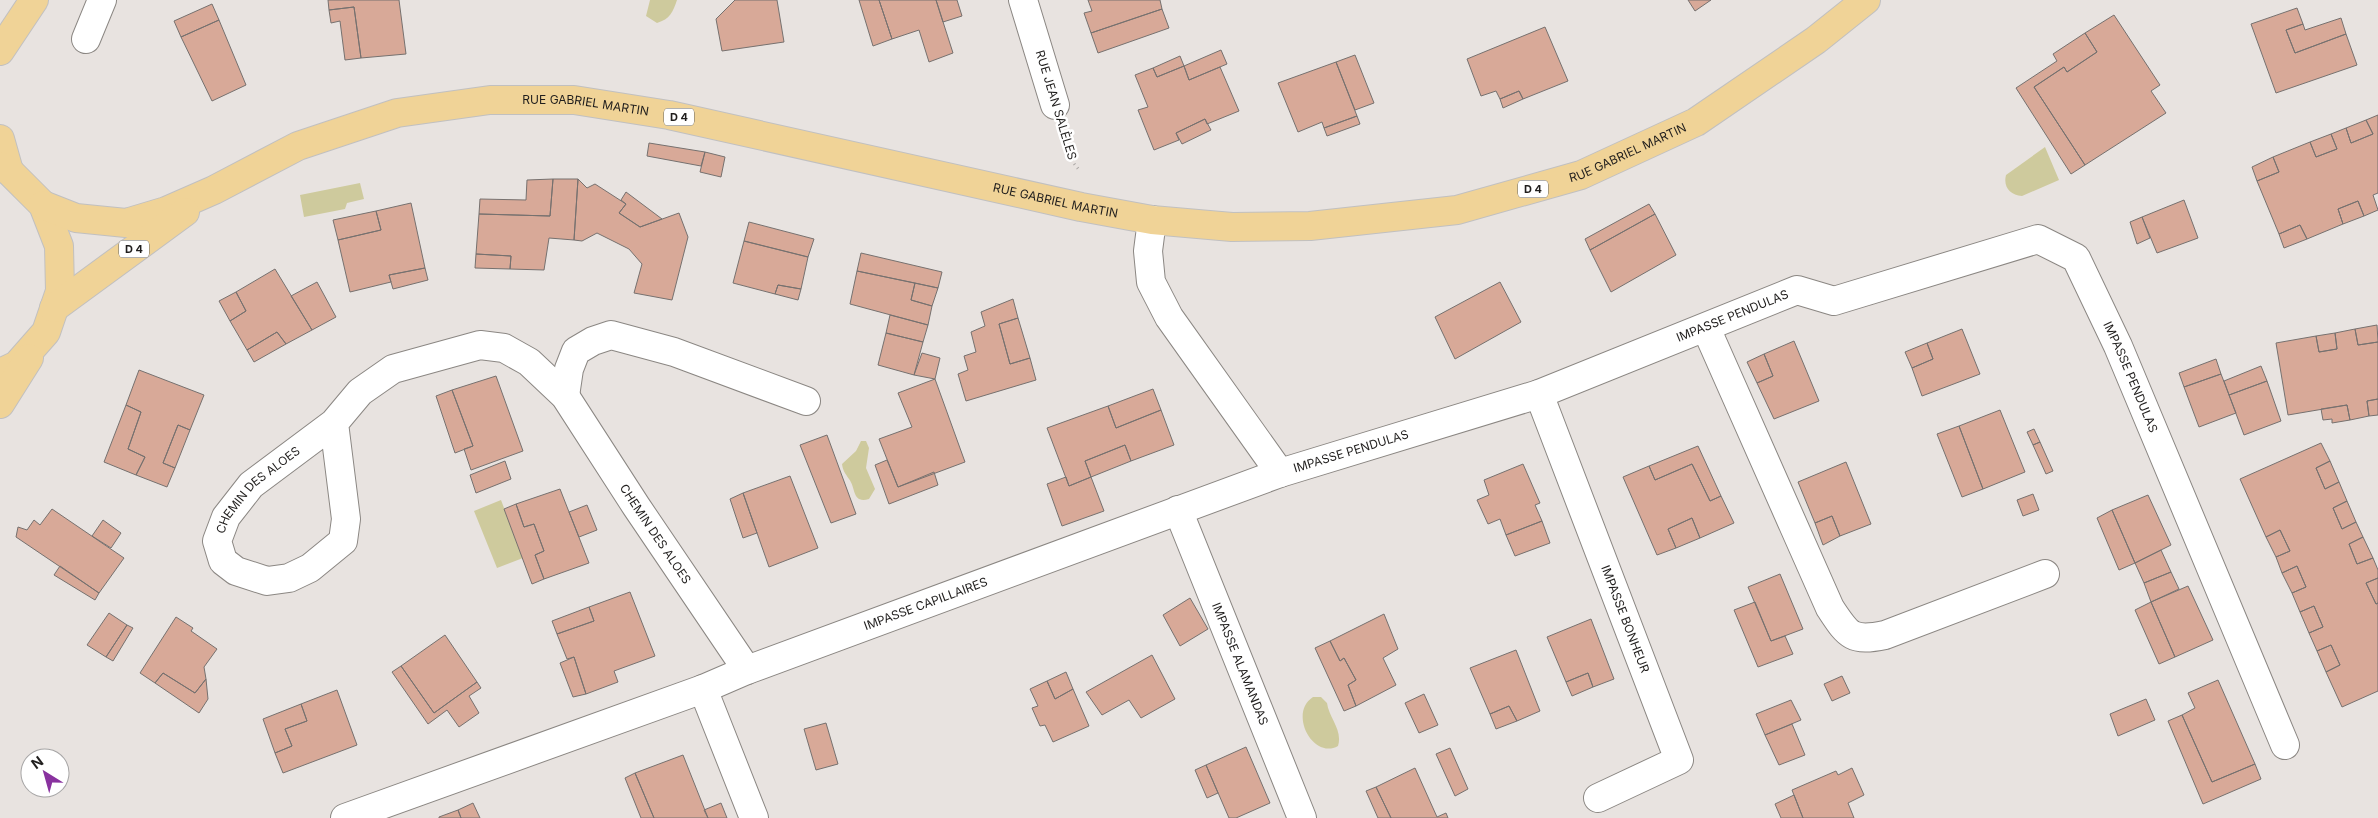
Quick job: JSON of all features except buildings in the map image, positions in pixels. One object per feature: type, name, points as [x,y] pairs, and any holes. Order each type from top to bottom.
[{"type":"main road","points":[[0,51],[34,0]]},
{"type":"main road","name":"RUE GABRIEL MARTIN","points":[[43,205],[76,218],[126,223],[166,211],[214,190],[298,146],[397,114],[490,100],[574,100],[669,114],[1081,207],[1152,220],[1232,227],[1310,226],[1457,210],[1581,175],[1696,122],[1816,40],[1866,0]]},
{"type":"main road","points":[[0,138],[4,169],[43,205],[60,246],[60,291],[50,320],[17,365],[0,373]]},
{"type":"main road","name":"RUE GABRIEL MARTIN","points":[[50,320],[214,190]]},
{"type":"main road","name":"D 4","points":[[0,404],[50,320]]},
{"type":"street","points":[[86,39],[102,0]]},
{"type":"street","name":"RUE JEAN SALÈLES","points":[[1023,0],[1055,104]]},
{"type":"street","name":"IMPASSE PENDULAS","points":[[1152,220],[1148,252],[1151,282],[1169,317],[1280,474],[1539,394],[1797,290],[1834,301],[2038,239],[2076,258],[2118,346],[2285,745]]},
{"type":"street","points":[[1706,328],[1830,608],[1846,631],[1864,639],[1885,634],[2046,574]]},
{"type":"street","points":[[565,396],[569,369],[576,351],[593,341],[611,335],[674,352],[806,401]]},
{"type":"street","name":"CHEMIN DES ALOES","points":[[334,423],[346,519],[343,541],[310,568],[289,578],[267,581],[236,570],[223,561],[217,541],[226,516],[251,485],[334,423],[360,392],[393,369],[480,345],[504,348],[529,362],[565,396],[636,506],[747,670]]},
{"type":"street","name":"IMPASSE BONHEUR","points":[[1539,394],[1679,760],[1598,798]]},
{"type":"street","name":"IMPASSE CAPILLAIRES","points":[[345,818],[703,689],[747,670],[1280,474]]},
{"type":"street","name":"IMPASSE ALAMANDAS","points":[[1178,510],[1302,818]]},
{"type":"street","points":[[703,689],[754,818]]},
{"type":"path","name":"RUE JEAN SALÈLES","points":[[1055,104],[1071,160],[1086,179],[1081,207]]},
{"type":"shaded area","points":[[650,0],[677,0],[670,14],[657,23],[646,16]]},
{"type":"shaded area","points":[[2045,147],[2059,180],[2022,196],[2008,190],[2005,179],[2006,175]]},
{"type":"shaded area","points":[[360,183],[364,199],[347,203],[345,209],[304,217],[300,195]]},
{"type":"shaded area","points":[[861,441],[866,441],[869,448],[866,468],[875,489],[869,499],[864,500],[855,494],[842,464],[856,451]]},
{"type":"shaded area","points":[[501,500],[523,558],[497,568],[474,511]]},
{"type":"shaded area","points":[[1313,697],[1321,697],[1327,703],[1339,735],[1338,746],[1329,749],[1320,746],[1307,733],[1303,723],[1303,713],[1306,704]]}]
